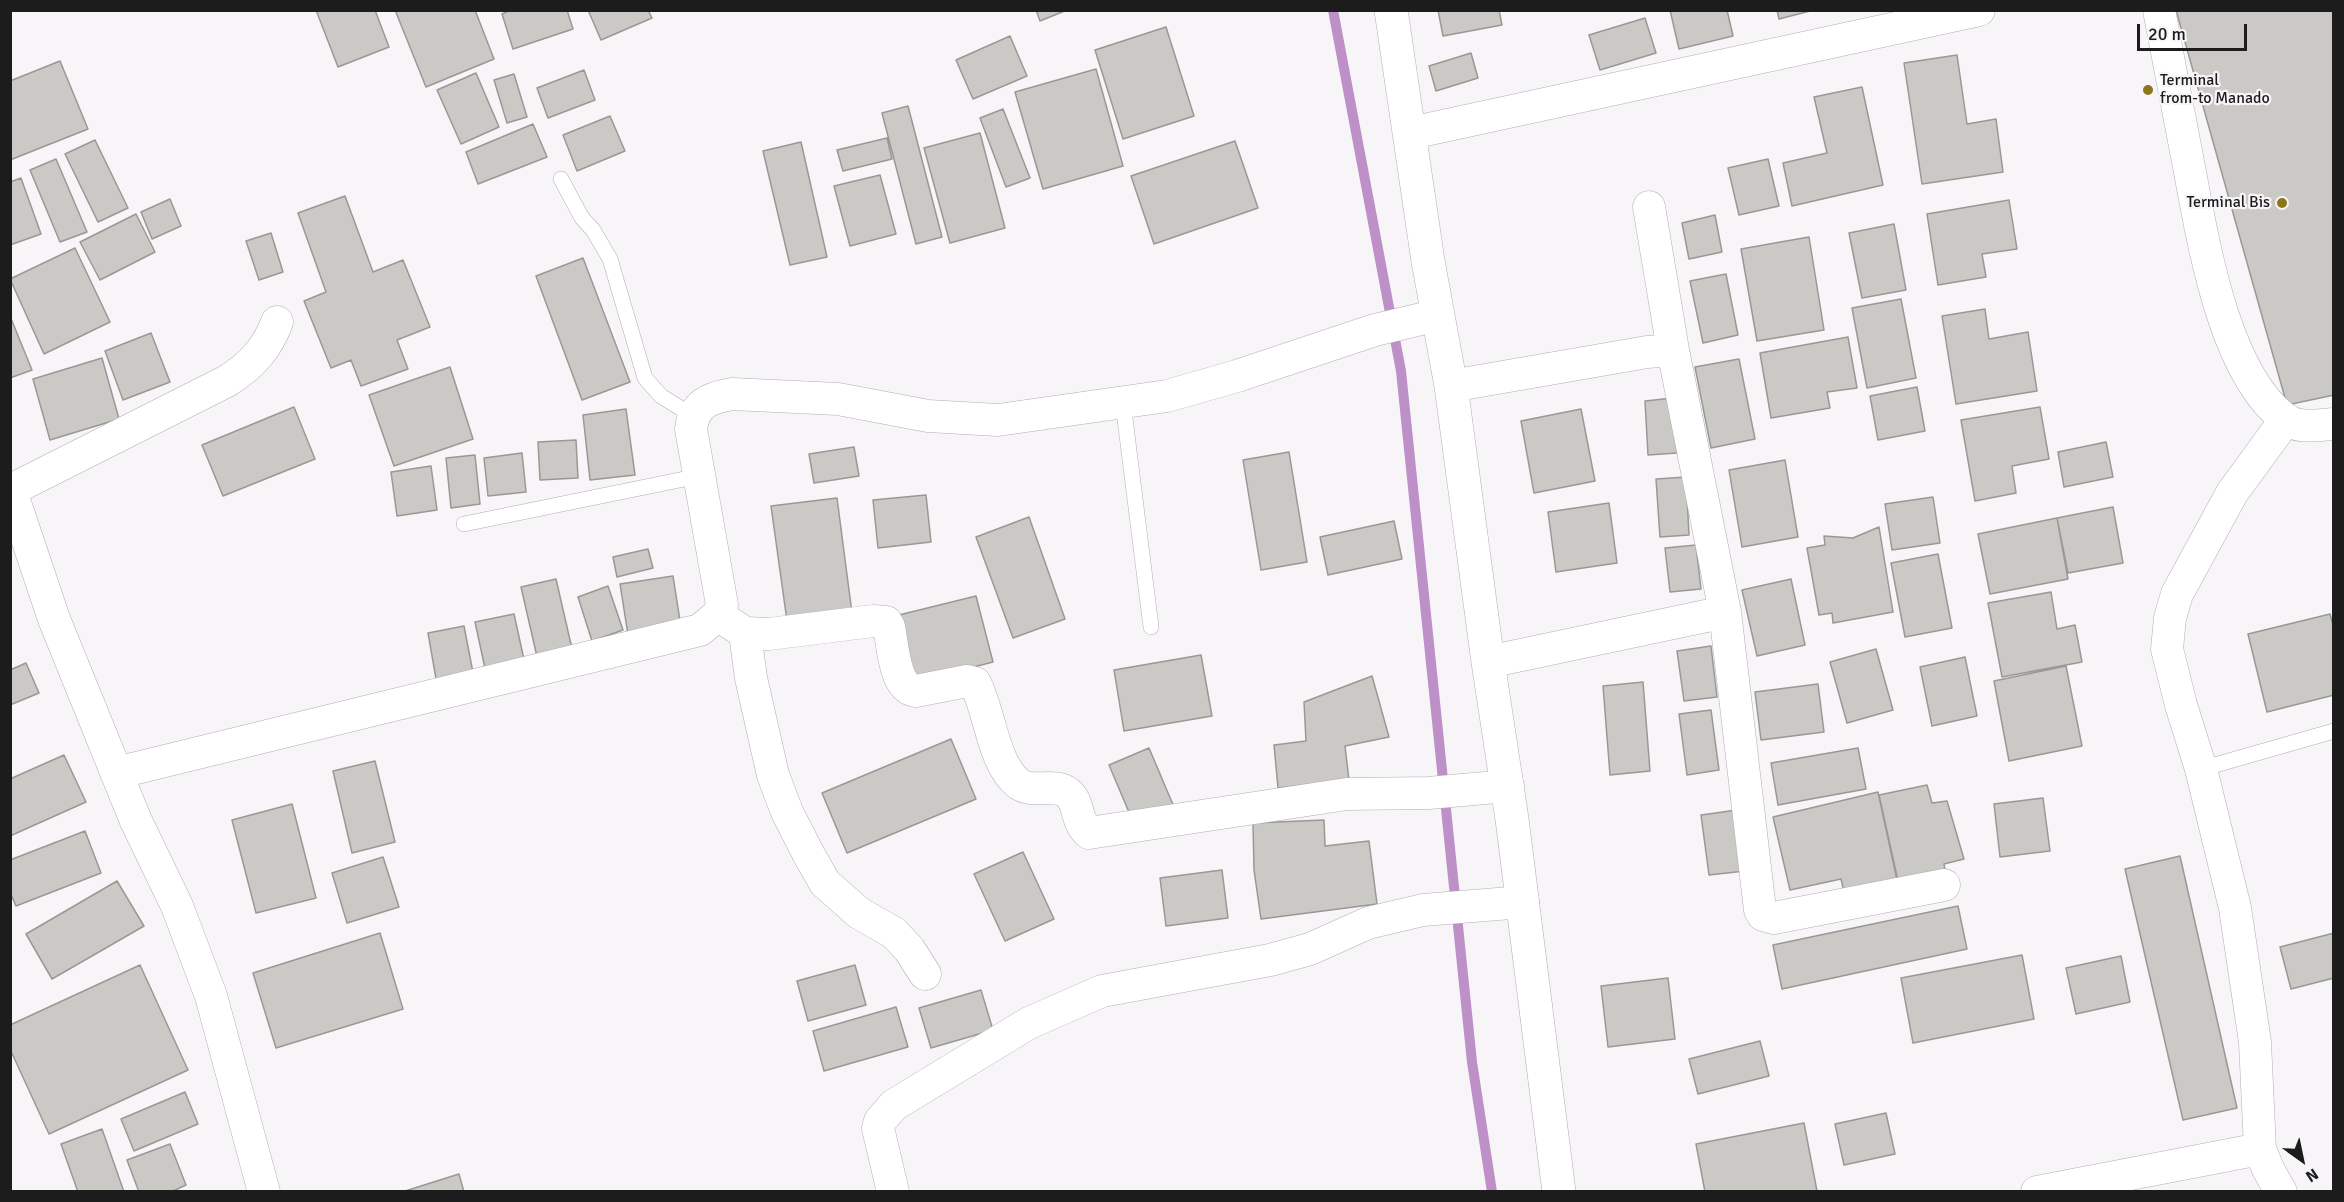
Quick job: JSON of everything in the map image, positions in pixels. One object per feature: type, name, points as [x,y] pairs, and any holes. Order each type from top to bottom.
[{"type":"street","points":[[1391,10],[1411,134],[1423,318],[1451,386],[1488,662],[1508,786],[1559,1191]]},
{"type":"street","points":[[1411,134],[1979,10]]},
{"type":"street","points":[[2159,10],[2210,274],[2239,357],[2268,402],[2286,419],[2299,425],[2334,424]]},
{"type":"street","points":[[1649,207],[1673,350],[1725,612],[1758,905],[1763,915],[1774,918],[1944,885]]},
{"type":"street","points":[[116,772],[700,630],[718,615],[722,605],[691,429],[693,416],[700,407],[715,397],[732,394],[838,399],[928,416],[998,420],[1167,396],[1237,376],[1375,330],[1423,318]]},
{"type":"street","points":[[264,1191],[211,996],[177,906],[116,772],[54,618],[11,489],[227,381],[254,361],[271,338],[277,322]]},
{"type":"street","points":[[1451,386],[1647,352],[1673,350]]},
{"type":"street","points":[[2281,1191],[2260,1149],[2255,1042],[2235,908],[2167,649],[2170,618],[2177,594],[2232,493],[2286,419]]},
{"type":"street","points":[[1488,662],[1725,612]]},
{"type":"street","points":[[718,615],[745,633],[769,634],[873,621],[886,622],[902,684],[909,690],[916,691],[967,681],[975,683],[1003,763],[1013,778],[1028,788],[1058,788],[1069,793],[1074,800],[1082,827],[1089,833],[1347,794],[1428,793],[1508,786]]},
{"type":"street","points":[[745,633],[751,678],[773,775],[787,812],[809,855],[825,883],[859,913],[894,933],[909,948],[925,974]]},
{"type":"street","points":[[893,1191],[879,1128],[880,1121],[894,1105],[1029,1023],[1102,991],[1270,960],[1310,949],[1368,923],[1423,910],[1523,902]]},
{"type":"street","points":[[2037,1191],[2260,1149]]},
{"type":"lane","points":[[561,179],[582,218],[593,230],[610,259],[645,378],[661,396],[693,416]]},
{"type":"lane","points":[[1123,403],[1151,627]]},
{"type":"lane","points":[[464,524],[699,476]]},
{"type":"lane","points":[[2200,769],[2334,731]]},
{"type":"building","points":[[316,10],[375,10],[389,47],[338,67]]},
{"type":"building","points":[[395,10],[475,10],[494,59],[426,87]]},
{"type":"building","points":[[511,10],[567,10],[573,29],[513,49],[502,14]]},
{"type":"building","points":[[588,10],[648,10],[652,18],[601,40]]},
{"type":"building","points":[[1036,10],[1067,10],[1040,21]]},
{"type":"building","points":[[1438,10],[1499,10],[1502,25],[1443,36]]},
{"type":"building","points":[[1670,10],[1727,10],[1733,36],[1679,49]]},
{"type":"building","points":[[1777,10],[1814,10],[1779,19]]},
{"type":"building","name":"Terminal Bis","points":[[2176,10],[2334,10],[2334,395],[2287,405]]},
{"type":"building","points":[[1645,18],[1656,53],[1600,70],[1589,35]]},
{"type":"building","points":[[1166,27],[1194,116],[1123,139],[1095,50]]},
{"type":"building","points":[[1010,36],[1027,76],[973,99],[956,60]]},
{"type":"building","points":[[1471,53],[1478,78],[1436,91],[1429,66]]},
{"type":"building","points":[[1957,55],[1967,124],[1996,119],[2003,172],[1922,184],[1904,63]]},
{"type":"building","points":[[60,61],[88,129],[10,160],[10,81]]},
{"type":"building","points":[[1096,69],[1123,166],[1043,189],[1015,92]]},
{"type":"building","points":[[584,70],[595,100],[548,118],[537,88]]},
{"type":"building","points":[[476,73],[499,127],[461,144],[437,90]]},
{"type":"building","points":[[514,74],[527,117],[507,123],[494,80]]},
{"type":"building","points":[[1862,87],[1883,185],[1792,206],[1783,163],[1827,153],[1814,97]]},
{"type":"building","points":[[908,106],[942,237],[916,244],[882,113]]},
{"type":"building","points":[[1003,109],[1030,178],[1006,187],[980,118]]},
{"type":"building","points":[[610,116],[625,151],[577,171],[563,135]]},
{"type":"building","points":[[533,124],[547,157],[478,184],[466,152]]},
{"type":"building","points":[[980,133],[1005,228],[950,243],[924,148]]},
{"type":"building","points":[[887,138],[892,159],[843,171],[837,150]]},
{"type":"building","points":[[95,140],[128,208],[98,222],[65,154]]},
{"type":"building","points":[[1235,141],[1258,208],[1154,244],[1131,176]]},
{"type":"building","points":[[801,142],[827,257],[790,265],[763,151]]},
{"type":"building","points":[[56,159],[87,232],[60,242],[30,170]]},
{"type":"building","points":[[1768,159],[1779,206],[1739,215],[1728,168]]},
{"type":"building","points":[[880,175],[896,234],[850,246],[834,186]]},
{"type":"building","points":[[21,178],[41,234],[10,245],[10,182]]},
{"type":"building","points":[[345,196],[373,272],[403,260],[430,327],[397,340],[408,369],[361,386],[351,360],[331,368],[304,301],[326,292],[298,213]]},
{"type":"building","points":[[170,199],[181,226],[152,239],[141,212]]},
{"type":"building","points":[[2009,200],[2017,249],[1982,254],[1986,277],[1938,285],[1927,214]]},
{"type":"building","points":[[136,214],[155,252],[100,280],[80,242]]},
{"type":"building","points":[[1715,215],[1722,252],[1689,259],[1682,223]]},
{"type":"building","points":[[1894,224],[1906,290],[1862,298],[1849,233]]},
{"type":"building","points":[[271,233],[283,272],[259,280],[246,241]]},
{"type":"building","points":[[1809,237],[1824,330],[1757,341],[1741,249]]},
{"type":"building","points":[[75,248],[110,322],[44,354],[10,279]]},
{"type":"building","points":[[583,258],[630,382],[582,400],[536,276]]},
{"type":"building","points":[[1726,274],[1738,335],[1703,343],[1690,281]]},
{"type":"building","points":[[1901,299],[1916,378],[1867,388],[1852,308]]},
{"type":"building","points":[[1985,309],[1989,339],[2028,332],[2037,391],[1956,404],[1942,316]]},
{"type":"building","points":[[10,316],[32,370],[10,378]]},
{"type":"building","points":[[151,333],[170,382],[123,400],[105,351]]},
{"type":"building","points":[[1848,337],[1857,388],[1827,392],[1830,408],[1771,418],[1760,353]]},
{"type":"building","points":[[102,358],[119,419],[50,440],[33,379]]},
{"type":"building","points":[[1739,359],[1755,439],[1711,448],[1695,367]]},
{"type":"building","points":[[450,367],[473,439],[394,466],[369,395]]},
{"type":"building","points":[[1917,387],[1925,431],[1878,440],[1870,396]]},
{"type":"building","points":[[1673,398],[1677,453],[1648,455],[1645,401]]},
{"type":"building","points":[[294,407],[315,459],[223,496],[202,445]]},
{"type":"building","points":[[2040,407],[2049,459],[2012,466],[2016,493],[1975,501],[1961,420]]},
{"type":"building","points":[[626,409],[635,475],[590,480],[583,415]]},
{"type":"building","points":[[1581,409],[1595,481],[1534,493],[1521,421]]},
{"type":"building","points":[[576,440],[578,478],[540,480],[538,442]]},
{"type":"building","points":[[2106,442],[2113,477],[2064,487],[2058,452]]},
{"type":"building","points":[[854,447],[859,476],[814,483],[809,454]]},
{"type":"building","points":[[1289,452],[1307,562],[1261,570],[1243,460]]},
{"type":"building","points":[[522,453],[526,492],[488,496],[484,458]]},
{"type":"building","points":[[475,455],[480,504],[451,508],[446,458]]},
{"type":"building","points":[[1785,460],[1798,537],[1742,547],[1729,470]]},
{"type":"building","points":[[431,466],[437,510],[397,516],[391,472]]},
{"type":"building","points":[[1686,477],[1689,535],[1660,537],[1656,479]]},
{"type":"building","points":[[926,495],[931,542],[878,548],[873,500]]},
{"type":"building","points":[[1933,497],[1940,543],[1892,550],[1885,504]]},
{"type":"building","points":[[837,498],[852,613],[787,621],[771,506]]},
{"type":"building","points":[[1609,503],[1617,563],[1556,572],[1548,512]]},
{"type":"building","points":[[2113,507],[2123,563],[2068,573],[2057,518]]},
{"type":"building","points":[[1029,517],[1065,619],[1013,638],[976,537]]},
{"type":"building","points":[[2057,518],[2068,579],[1990,594],[1978,534]]},
{"type":"building","points":[[1394,521],[1402,559],[1328,575],[1320,537]]},
{"type":"building","points":[[1879,527],[1893,612],[1833,623],[1832,613],[1819,615],[1807,548],[1825,545],[1824,536],[1853,538]]},
{"type":"building","points":[[1696,545],[1701,589],[1670,592],[1665,548]]},
{"type":"building","points":[[648,549],[653,568],[617,577],[613,557]]},
{"type":"building","points":[[1938,554],[1952,628],[1905,637],[1891,563]]},
{"type":"building","points":[[673,576],[681,627],[628,635],[620,584]]},
{"type":"building","points":[[556,579],[573,653],[538,661],[521,587]]},
{"type":"building","points":[[1791,579],[1805,645],[1757,656],[1742,590]]},
{"type":"building","points":[[608,586],[623,630],[592,641],[578,597]]},
{"type":"building","points":[[2051,592],[2057,629],[2075,625],[2082,662],[2002,677],[1988,603]]},
{"type":"building","points":[[976,596],[993,662],[915,682],[899,615]]},
{"type":"building","points":[[514,614],[525,664],[486,673],[475,622]]},
{"type":"building","points":[[2330,614],[2334,629],[2334,695],[2267,712],[2248,634]]},
{"type":"building","points":[[464,626],[475,683],[438,690],[428,633]]},
{"type":"building","points":[[1711,646],[1717,697],[1684,701],[1677,651]]},
{"type":"building","points":[[1876,649],[1893,710],[1847,723],[1830,662]]},
{"type":"building","points":[[1201,655],[1212,716],[1124,731],[1114,670]]},
{"type":"building","points":[[1965,657],[1977,716],[1932,726],[1920,667]]},
{"type":"building","points":[[26,663],[39,693],[10,705],[10,670]]},
{"type":"building","points":[[2066,666],[2082,746],[2009,761],[1994,681]]},
{"type":"building","points":[[1372,676],[1389,737],[1345,746],[1349,780],[1278,788],[1274,745],[1306,741],[1304,702]]},
{"type":"building","points":[[1643,682],[1650,771],[1610,775],[1603,686]]},
{"type":"building","points":[[1818,684],[1824,732],[1761,740],[1755,692]]},
{"type":"building","points":[[1711,710],[1719,770],[1687,775],[1679,714]]},
{"type":"building","points":[[951,739],[976,799],[847,853],[822,793]]},
{"type":"building","points":[[1149,748],[1174,807],[1134,824],[1109,765]]},
{"type":"building","points":[[1858,748],[1866,789],[1778,805],[1771,763]]},
{"type":"building","points":[[64,755],[86,802],[10,836],[10,779]]},
{"type":"building","points":[[375,761],[395,842],[352,853],[333,771]]},
{"type":"building","points":[[1927,785],[1932,803],[1947,801],[1964,859],[1944,864],[1945,870],[1898,881],[1879,795]]},
{"type":"building","points":[[1878,792],[1897,880],[1844,892],[1841,879],[1790,890],[1773,817]]},
{"type":"building","points":[[2043,798],[2050,851],[2000,857],[1994,804]]},
{"type":"building","points":[[292,804],[316,898],[256,913],[232,820]]},
{"type":"building","points":[[1737,810],[1745,871],[1709,875],[1701,815]]},
{"type":"building","points":[[1324,820],[1325,846],[1369,841],[1377,904],[1261,919],[1254,870],[1253,823]]},
{"type":"building","points":[[85,831],[101,873],[16,906],[10,892],[10,860]]},
{"type":"building","points":[[1023,852],[1054,919],[1005,941],[974,874]]},
{"type":"building","points":[[2180,856],[2237,1108],[2183,1120],[2125,869]]},
{"type":"building","points":[[383,857],[399,907],[347,923],[332,873]]},
{"type":"building","points":[[1222,870],[1228,918],[1166,926],[1160,878]]},
{"type":"building","points":[[117,881],[144,926],[52,979],[26,934]]},
{"type":"building","points":[[1958,906],[1967,949],[1782,989],[1773,945]]},
{"type":"building","points":[[380,933],[403,1009],[276,1048],[253,973]]},
{"type":"building","points":[[2334,933],[2334,978],[2291,989],[2280,947]]},
{"type":"building","points":[[2022,955],[2034,1019],[1913,1043],[1901,978]]},
{"type":"building","points":[[2121,956],[2130,1002],[2076,1014],[2066,968]]},
{"type":"building","points":[[140,965],[188,1070],[49,1134],[10,1049],[10,1025]]},
{"type":"building","points":[[855,965],[866,1005],[808,1021],[797,981]]},
{"type":"building","points":[[1668,978],[1675,1039],[1608,1047],[1601,986]]},
{"type":"building","points":[[981,990],[993,1030],[931,1048],[919,1008]]},
{"type":"building","points":[[896,1007],[908,1047],[824,1071],[813,1031]]},
{"type":"building","points":[[1760,1041],[1769,1076],[1698,1094],[1689,1059]]},
{"type":"building","points":[[185,1092],[198,1124],[134,1151],[121,1119]]},
{"type":"building","points":[[1886,1113],[1895,1154],[1844,1165],[1835,1124]]},
{"type":"building","points":[[1804,1123],[1817,1191],[1705,1192],[1696,1144]]},
{"type":"building","points":[[102,1129],[124,1192],[78,1192],[61,1144]]},
{"type":"building","points":[[170,1144],[186,1185],[171,1192],[139,1192],[127,1160]]},
{"type":"building","points":[[459,1174],[464,1192],[402,1192]]},
{"type":"waterway","points":[[1333,10],[1401,371],[1472,1062],[1492,1192]]},
{"type":"place","name":"Terminal from-to Manado","points":[[2148,90]]},
{"type":"place","name":"Terminal Bis","points":[[2282,203]]}]
